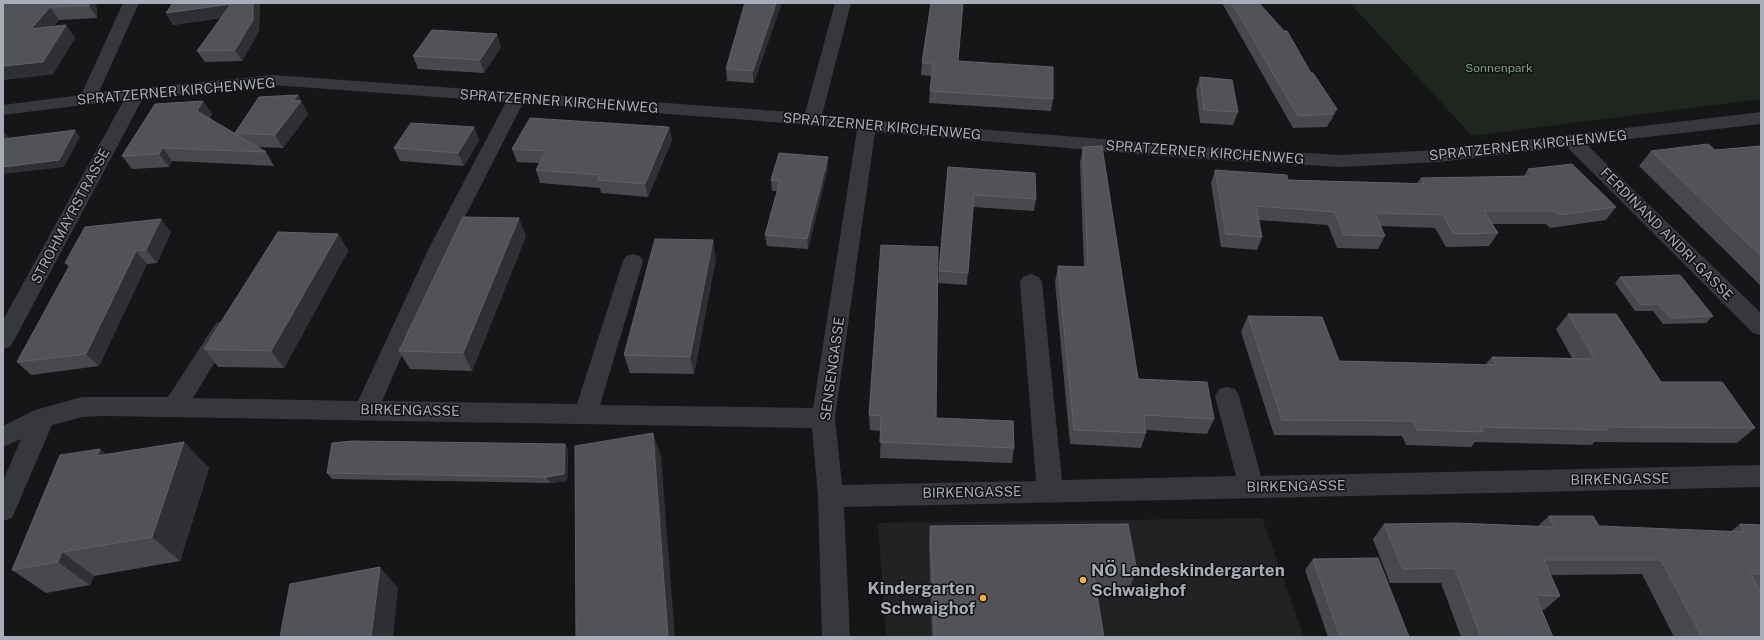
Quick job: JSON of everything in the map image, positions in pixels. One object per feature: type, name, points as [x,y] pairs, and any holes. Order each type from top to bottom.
[{"type":"street","points":[[88,98],[131,3]]},
{"type":"street","points":[[812,119],[844,3]]},
{"type":"street","name":"SPRATZERNER KIRCHENWEG","points":[[3,110],[136,92],[264,80],[812,119],[867,126],[1187,152],[1341,161],[1439,156],[1761,118]]},
{"type":"street","name":"STROHMAYRSTRASSE","points":[[3,340],[136,92]]},
{"type":"street","points":[[366,410],[439,248],[517,98]]},
{"type":"street","name":"SENSENGASSE","points":[[836,637],[831,496],[823,418],[867,126]]},
{"type":"street","name":"FERDINAND ANDRI-GASSE","points":[[1572,141],[1761,327]]},
{"type":"street","points":[[586,413],[633,261]]},
{"type":"street","points":[[1031,282],[1050,491]]},
{"type":"street","points":[[175,407],[236,309]]},
{"type":"street","points":[[1227,396],[1251,486]]},
{"type":"street","name":"BIRKENGASSE","points":[[3,437],[44,417],[82,407],[104,406],[823,418]]},
{"type":"street","points":[[3,510],[44,417]]},
{"type":"street","name":"BIRKENGASSE","points":[[831,496],[1761,476]]},
{"type":"shaded area","name":"NÖ Landeskindergarten Schwaighof","points":[[1262,518],[1304,637],[886,637],[878,523]]},
{"type":"green space","name":"Sonnenpark","points":[[1350,3],[1761,3],[1761,99],[1472,136]]},
{"type":"building","points":[[3,3],[89,3],[89,6],[50,7],[31,29],[66,25],[43,62],[3,66],[3,14],[6,10],[3,10]]},
{"type":"building","points":[[173,3],[253,3],[253,20],[235,50],[197,51],[231,4],[166,13]]},
{"type":"building","points":[[745,3],[776,3],[753,71],[726,69]]},
{"type":"building","points":[[931,3],[963,3],[958,61],[1053,67],[1053,99],[930,91],[933,64],[922,63]]},
{"type":"building","points":[[1232,3],[1259,3],[1284,31],[1287,31],[1311,73],[1313,73],[1337,109],[1330,109],[1333,114],[1298,116]]},
{"type":"building","points":[[432,30],[497,34],[480,60],[413,56]]},
{"type":"building","points":[[1200,77],[1232,80],[1238,112],[1204,110]]},
{"type":"building","points":[[298,95],[293,100],[301,101],[275,135],[235,133],[259,97]]},
{"type":"building","points":[[203,101],[197,111],[266,152],[163,148],[159,154],[122,156],[155,104]]},
{"type":"building","points":[[530,118],[669,127],[645,184],[598,180],[600,175],[536,170],[546,151],[512,149]]},
{"type":"building","points":[[411,123],[474,127],[458,153],[394,148]]},
{"type":"building","points":[[75,130],[59,160],[3,167],[3,139]]},
{"type":"building","points":[[1708,144],[1715,150],[1761,146],[1761,256],[1651,151]]},
{"type":"building","points":[[1102,146],[1138,379],[1207,382],[1214,419],[1144,415],[1146,433],[1074,430],[1058,266],[1088,267],[1083,147]]},
{"type":"building","points":[[779,153],[828,157],[807,239],[765,235],[780,181],[771,180]]},
{"type":"building","points":[[1572,164],[1616,207],[1559,215],[1555,211],[1484,211],[1498,233],[1454,234],[1443,215],[1375,213],[1385,236],[1344,235],[1335,212],[1256,206],[1262,237],[1226,234],[1215,170],[1287,175],[1288,180],[1424,184],[1421,178],[1534,176],[1528,169]]},
{"type":"building","points":[[948,167],[1035,173],[1036,199],[974,195],[968,273],[939,271]]},
{"type":"building","points":[[463,217],[519,218],[463,353],[399,351]]},
{"type":"building","points":[[161,219],[146,250],[136,251],[86,354],[17,362],[71,263],[65,263],[85,227]]},
{"type":"building","points":[[278,232],[338,234],[271,351],[204,349]]},
{"type":"building","points":[[655,239],[713,240],[690,357],[624,355]]},
{"type":"building","points":[[881,245],[938,247],[936,418],[1013,421],[1014,448],[880,442],[881,416],[869,415]]},
{"type":"building","points":[[1680,275],[1713,316],[1670,318],[1659,304],[1641,305],[1620,277]]},
{"type":"building","points":[[1568,314],[1616,314],[1661,382],[1722,382],[1755,428],[1605,427],[1607,430],[1481,427],[1483,432],[1417,430],[1413,421],[1282,420],[1248,316],[1322,317],[1339,361],[1496,365],[1492,357],[1595,359]]},
{"type":"building","points":[[653,433],[668,637],[576,637],[575,446]]},
{"type":"building","points":[[353,441],[565,444],[564,474],[546,477],[327,473],[332,443]]},
{"type":"building","points":[[184,442],[152,537],[62,552],[58,562],[12,570],[60,455],[100,449],[97,456]]},
{"type":"building","points":[[1549,516],[1593,516],[1599,526],[1744,532],[1740,524],[1761,525],[1761,574],[1750,573],[1761,592],[1761,637],[1702,637],[1661,560],[1544,560],[1560,596],[1535,595],[1553,637],[1481,637],[1455,568],[1403,569],[1384,524],[1456,523],[1554,527]]},
{"type":"building","name":"Kindergarten Schwaighof","points":[[1128,524],[1137,571],[1093,571],[1104,637],[935,637],[930,526]]},
{"type":"building","points":[[1378,558],[1409,637],[1340,637],[1313,559]]},
{"type":"building","points":[[380,567],[371,637],[280,637],[290,584]]},
{"type":"place","name":"NÖ Landeskindergarten Schwaighof","points":[[1083,580]]},
{"type":"place","name":"Kindergarten Schwaighof","points":[[983,598]]}]
